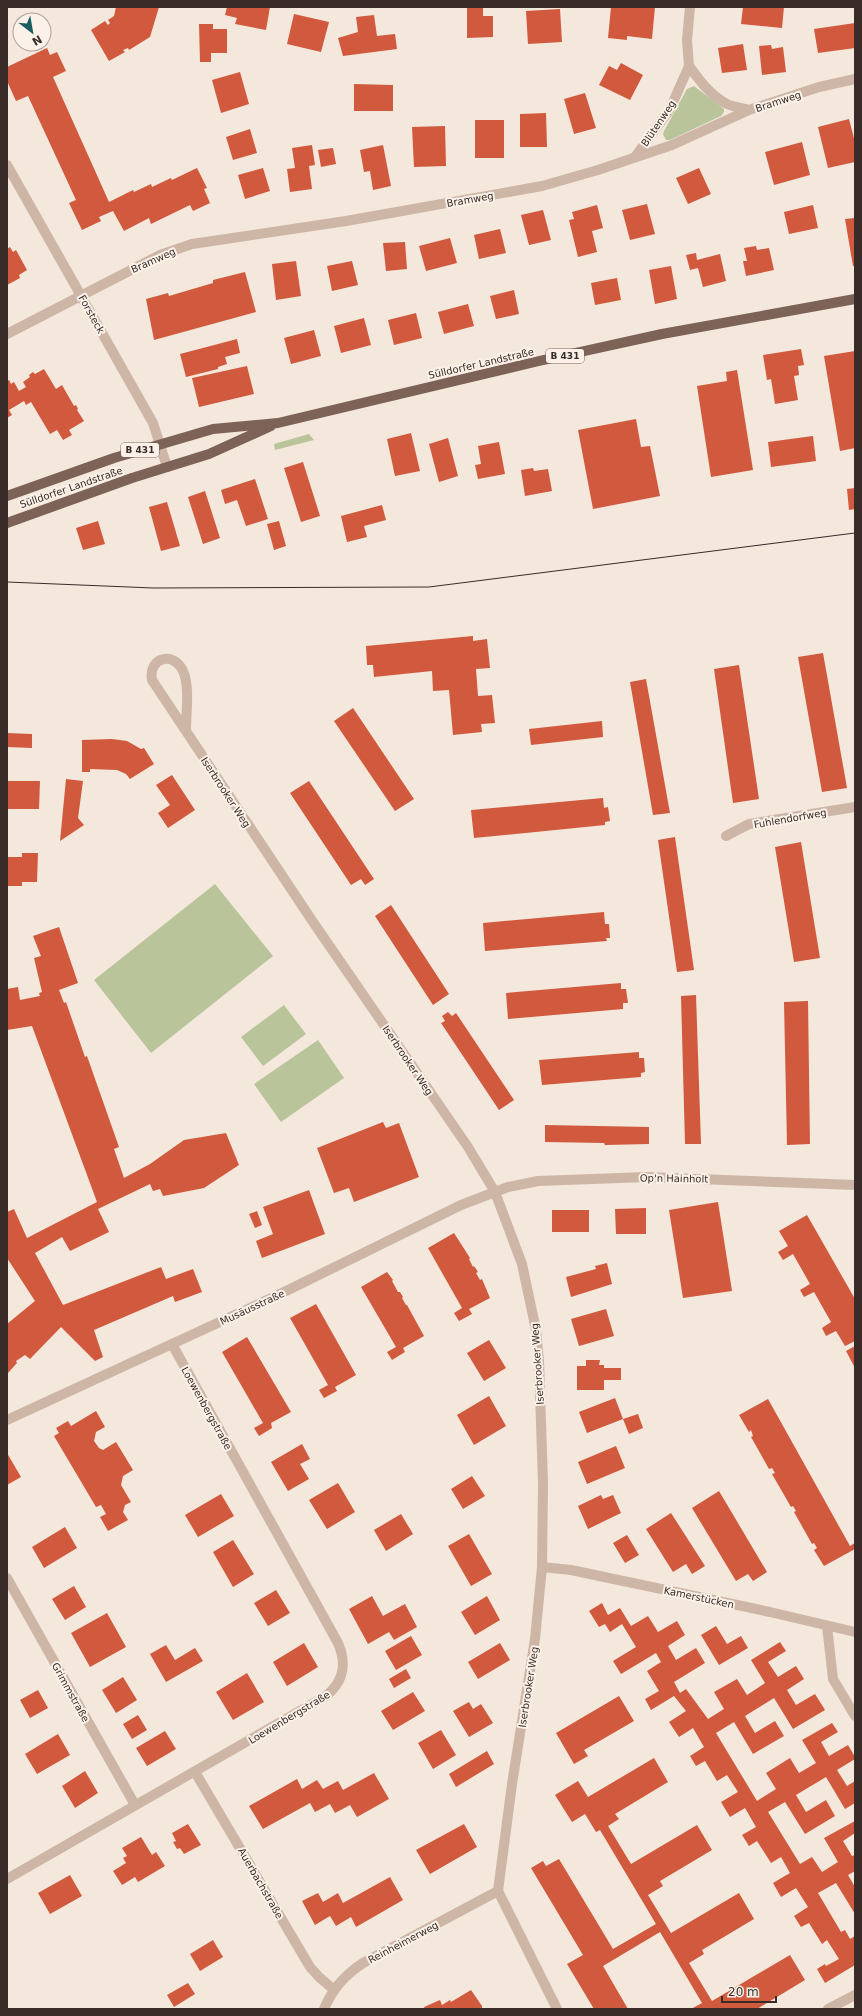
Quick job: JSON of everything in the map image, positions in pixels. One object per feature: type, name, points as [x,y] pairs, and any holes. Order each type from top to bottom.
[{"type":"main road","name":"Sülldorfer Landstraße","points":[[7,496],[52,479],[160,444],[213,429],[278,423],[654,336],[855,299]]},
{"type":"main road","name":"Sülldorfer Landstraße","points":[[7,523],[37,511],[209,454],[278,423]]},
{"type":"street","name":"Blütenweg","points":[[635,157],[670,109],[689,66],[687,40],[690,7]]},
{"type":"street","points":[[689,66],[700,82],[713,94],[728,104],[749,110]]},
{"type":"street","name":"Bramweg","points":[[7,334],[160,255],[192,244],[354,219],[542,186],[672,146],[749,110],[819,87],[855,79]]},
{"type":"street","name":"Forsteck","points":[[7,165],[153,423],[166,467]]},
{"type":"street","name":"Iserbrooker Weg","points":[[186,729],[187,681],[178,663],[172,659],[163,659],[155,663],[151,671],[152,680],[287,882],[468,1147],[495,1192],[522,1264],[536,1330],[543,1484],[542,1567],[535,1639],[512,1784],[498,1891]]},
{"type":"street","name":"Fuhlendorfweg","points":[[726,836],[749,824],[855,807]]},
{"type":"street","name":"Op'n Hainholt","points":[[495,1192],[538,1181],[646,1177],[855,1185]]},
{"type":"street","name":"Musäusstraße","points":[[7,1420],[278,1295],[422,1223],[495,1192]]},
{"type":"street","name":"Loewenbergstraße","points":[[7,1879],[135,1805],[196,1772],[326,1696],[341,1680],[344,1661],[338,1643],[172,1344]]},
{"type":"street","name":"Kamerstücken","points":[[542,1567],[579,1572],[770,1612],[855,1632]]},
{"type":"street","name":"Grimmstraße","points":[[7,1578],[135,1805]]},
{"type":"street","points":[[827,1626],[833,1679],[855,1716]]},
{"type":"street","name":"Auerbachstraße","points":[[196,1772],[310,1967],[319,1978],[333,1989]]},
{"type":"street","points":[[498,1891],[557,2009]]},
{"type":"street","name":"Reinheimerweg","points":[[324,2009],[333,1989],[350,1972],[363,1963],[498,1891]]},
{"type":"street","points":[[828,2009],[855,1995]]},
{"type":"green space","points":[[694,86],[724,109],[724,112],[721,116],[670,140],[666,140],[663,134],[664,131],[687,89]]},
{"type":"green space","points":[[309,434],[314,440],[275,450],[274,444]]},
{"type":"green space","points":[[215,884],[273,956],[151,1053],[94,980]]},
{"type":"green space","points":[[284,1005],[306,1034],[263,1066],[241,1037]]},
{"type":"green space","points":[[318,1040],[344,1078],[281,1122],[254,1084]]},
{"type":"building","points":[[116,7],[159,7],[150,37],[129,50],[128,48],[123,50],[125,52],[109,61],[91,30],[105,21],[108,25],[110,23],[108,20],[114,16]]},
{"type":"building","points":[[227,7],[270,7],[266,30],[235,24],[237,18],[225,15]]},
{"type":"building","points":[[467,7],[483,7],[483,16],[493,16],[493,37],[467,38]]},
{"type":"building","points":[[611,7],[655,7],[652,39],[627,36],[627,40],[608,38]]},
{"type":"building","points":[[743,7],[784,7],[782,28],[741,24]]},
{"type":"building","points":[[560,9],[562,42],[528,44],[526,11]]},
{"type":"building","points":[[294,14],[329,22],[321,52],[287,44]]},
{"type":"building","points":[[374,15],[377,36],[395,34],[397,49],[343,56],[338,38],[358,32],[356,17]]},
{"type":"building","points":[[855,23],[855,48],[818,53],[814,29]]},
{"type":"building","points":[[199,24],[213,24],[213,29],[227,29],[227,53],[211,53],[211,62],[200,62]]},
{"type":"building","points":[[743,44],[747,70],[722,73],[718,48]]},
{"type":"building","points":[[771,45],[772,49],[783,47],[786,72],[762,75],[759,46]]},
{"type":"building","points":[[39,52],[49,52],[50,55],[57,52],[66,71],[53,77],[109,202],[133,190],[134,192],[151,184],[152,187],[171,178],[172,180],[197,168],[207,188],[204,189],[210,203],[193,211],[190,205],[151,224],[149,218],[124,231],[113,211],[99,217],[101,221],[82,230],[69,203],[76,200],[28,96],[16,101],[7,81],[7,67]]},
{"type":"building","points":[[621,63],[643,75],[630,100],[599,85],[609,66],[617,70]]},
{"type":"building","points":[[240,72],[249,104],[221,113],[212,80]]},
{"type":"building","points":[[354,84],[393,85],[393,111],[354,111]]},
{"type":"building","points":[[585,93],[596,128],[574,134],[564,99]]},
{"type":"building","points":[[546,113],[547,147],[520,147],[520,114]]},
{"type":"building","points":[[849,119],[855,142],[855,162],[828,168],[818,127]]},
{"type":"building","points":[[475,120],[504,120],[504,158],[475,158]]},
{"type":"building","points":[[445,126],[446,166],[414,167],[412,127]]},
{"type":"building","points":[[250,129],[257,153],[233,160],[226,137]]},
{"type":"building","points":[[802,142],[810,175],[774,185],[765,152]]},
{"type":"building","points":[[312,145],[315,165],[309,166],[312,189],[290,192],[287,169],[295,168],[292,148]]},
{"type":"building","points":[[383,145],[391,186],[373,190],[370,171],[364,172],[360,150]]},
{"type":"building","points":[[333,148],[336,164],[321,167],[318,150]]},
{"type":"building","points":[[263,168],[270,191],[245,199],[238,175]]},
{"type":"building","points":[[699,168],[711,194],[688,204],[676,178]]},
{"type":"building","points":[[647,204],[655,234],[630,240],[622,210]]},
{"type":"building","points":[[597,205],[603,228],[592,231],[597,252],[578,257],[569,220],[574,219],[572,212]]},
{"type":"building","points":[[813,205],[818,228],[789,234],[784,212]]},
{"type":"building","points":[[543,210],[551,240],[529,245],[521,215]]},
{"type":"building","points":[[855,218],[855,266],[853,266],[845,219]]},
{"type":"building","points":[[500,229],[506,253],[479,259],[474,235]]},
{"type":"building","points":[[450,238],[457,263],[426,271],[419,246]]},
{"type":"building","points":[[405,242],[407,269],[386,271],[383,243]]},
{"type":"building","points":[[756,246],[757,250],[769,248],[774,270],[746,276],[743,261],[747,261],[744,248]]},
{"type":"building","points":[[10,247],[13,252],[16,250],[27,270],[19,275],[20,278],[7,285],[7,249]]},
{"type":"building","points":[[696,253],[697,260],[720,254],[726,281],[703,287],[698,268],[690,270],[686,255]]},
{"type":"building","points":[[296,261],[301,296],[276,300],[272,264]]},
{"type":"building","points":[[352,261],[358,285],[332,291],[327,266]]},
{"type":"building","points":[[671,266],[677,299],[655,304],[649,270]]},
{"type":"building","points":[[245,272],[256,312],[154,340],[146,299],[168,293],[169,296],[213,283],[213,280]]},
{"type":"building","points":[[617,278],[621,300],[595,305],[591,283]]},
{"type":"building","points":[[514,290],[519,314],[496,319],[490,296]]},
{"type":"building","points":[[468,304],[474,326],[444,334],[438,312]]},
{"type":"building","points":[[416,313],[422,338],[394,345],[388,320]]},
{"type":"building","points":[[364,318],[371,345],[341,353],[334,326]]},
{"type":"building","points":[[314,330],[321,356],[291,364],[284,338]]},
{"type":"building","points":[[237,339],[240,353],[225,357],[227,364],[218,367],[218,369],[186,377],[180,354]]},
{"type":"building","points":[[801,349],[804,365],[798,366],[799,375],[794,376],[798,400],[775,404],[771,379],[767,380],[763,355]]},
{"type":"building","points":[[855,351],[855,448],[840,451],[824,356]]},
{"type":"building","points":[[247,366],[254,394],[199,407],[192,378]]},
{"type":"building","points":[[44,369],[56,389],[62,385],[74,406],[76,405],[77,410],[84,421],[69,430],[72,435],[63,440],[57,430],[50,434],[31,402],[26,405],[24,401],[9,410],[12,415],[7,418],[7,381],[9,380],[11,384],[14,382],[19,391],[26,387],[23,382],[30,377],[29,375],[33,372],[35,374]]},
{"type":"building","points":[[737,370],[753,470],[711,477],[697,386],[727,381],[726,372]]},
{"type":"building","points":[[636,419],[641,447],[650,446],[660,496],[593,509],[578,430]]},
{"type":"building","points":[[411,433],[420,471],[395,476],[387,439]]},
{"type":"building","points":[[813,436],[816,461],[771,467],[768,442]]},
{"type":"building","points":[[448,438],[458,476],[439,482],[429,444]]},
{"type":"building","points":[[499,442],[505,474],[478,479],[475,465],[481,464],[478,446]]},
{"type":"building","points":[[303,462],[320,516],[301,522],[284,468]]},
{"type":"building","points":[[533,468],[534,471],[548,469],[552,491],[525,496],[521,470]]},
{"type":"building","points":[[255,479],[268,519],[246,526],[237,500],[225,504],[221,490]]},
{"type":"building","points":[[855,488],[855,509],[849,510],[847,489]]},
{"type":"building","points":[[205,491],[220,538],[203,544],[188,497]]},
{"type":"building","points":[[167,502],[180,546],[161,551],[149,507]]},
{"type":"building","points":[[382,505],[386,520],[364,526],[367,537],[347,542],[341,516]]},
{"type":"building","points":[[98,521],[105,544],[83,550],[76,528]]},
{"type":"building","points":[[279,521],[286,546],[274,550],[267,524]]},
{"type":"building","points":[[473,636],[473,641],[487,639],[490,668],[476,669],[478,696],[492,695],[495,723],[481,724],[482,732],[453,735],[449,690],[433,691],[432,671],[374,677],[373,665],[367,665],[366,646]]},
{"type":"building","points":[[823,653],[847,788],[822,792],[798,657]]},
{"type":"building","points":[[739,665],[759,799],[733,803],[714,669]]},
{"type":"building","points":[[646,679],[670,813],[653,815],[630,682]]},
{"type":"building","points":[[353,708],[414,799],[395,811],[334,721]]},
{"type":"building","points":[[602,721],[603,737],[531,745],[529,729]]},
{"type":"building","points":[[7,733],[32,734],[32,748],[7,747]]},
{"type":"building","points":[[112,739],[127,741],[141,749],[144,748],[154,764],[130,779],[126,774],[117,770],[90,769],[90,772],[82,772],[82,740]]},
{"type":"building","points":[[172,775],[195,810],[168,828],[158,813],[170,805],[156,785]]},
{"type":"building","points":[[66,779],[83,781],[78,818],[84,825],[60,841]]},
{"type":"building","points":[[7,781],[40,781],[39,809],[7,809]]},
{"type":"building","points":[[309,781],[374,879],[365,885],[361,879],[351,885],[290,793]]},
{"type":"building","points":[[603,798],[604,808],[608,807],[610,821],[605,822],[605,825],[474,838],[471,810]]},
{"type":"building","points":[[675,837],[694,970],[677,972],[658,840]]},
{"type":"building","points":[[801,842],[820,958],[794,962],[775,847]]},
{"type":"building","points":[[22,853],[38,853],[37,882],[22,882],[22,886],[7,886],[7,857],[22,857]]},
{"type":"building","points":[[391,905],[449,994],[433,1005],[375,916]]},
{"type":"building","points":[[604,912],[605,924],[609,924],[610,938],[606,938],[607,941],[485,951],[483,923]]},
{"type":"building","points":[[59,927],[78,983],[59,990],[64,1003],[66,1002],[85,1057],[87,1056],[119,1147],[114,1149],[124,1178],[150,1164],[184,1140],[226,1133],[239,1165],[204,1188],[163,1196],[160,1189],[153,1191],[150,1184],[98,1209],[109,1232],[70,1251],[62,1237],[35,1253],[63,1305],[161,1267],[166,1279],[193,1269],[202,1292],[175,1302],[173,1296],[94,1330],[103,1357],[95,1361],[61,1327],[30,1359],[25,1355],[16,1361],[17,1363],[8,1373],[7,1324],[35,1301],[7,1258],[7,1212],[14,1209],[27,1238],[97,1202],[32,1026],[7,1030],[7,989],[18,987],[20,1000],[40,996],[39,993],[42,992],[34,958],[41,956],[33,936]]},
{"type":"building","points":[[621,983],[621,989],[626,989],[628,1003],[623,1003],[623,1009],[508,1019],[506,993]]},
{"type":"building","points":[[696,995],[701,1144],[685,1144],[681,996]]},
{"type":"building","points":[[808,1001],[810,1144],[787,1145],[784,1002]]},
{"type":"building","points":[[448,1012],[452,1016],[456,1013],[514,1100],[499,1110],[441,1023],[445,1021],[442,1016]]},
{"type":"building","points":[[639,1052],[639,1058],[644,1058],[645,1072],[641,1073],[641,1077],[542,1085],[539,1060]]},
{"type":"building","points":[[383,1122],[386,1128],[399,1123],[419,1177],[354,1202],[349,1188],[334,1193],[317,1148]]},
{"type":"building","points":[[545,1125],[649,1127],[649,1144],[605,1145],[604,1143],[545,1142]]},
{"type":"building","points":[[309,1190],[325,1234],[262,1258],[256,1241],[273,1234],[263,1207]]},
{"type":"building","points":[[718,1202],[732,1291],[683,1298],[669,1210]]},
{"type":"building","points":[[646,1208],[646,1234],[616,1234],[615,1209]]},
{"type":"building","points":[[552,1210],[589,1210],[589,1232],[552,1232]]},
{"type":"building","points":[[257,1211],[262,1225],[255,1228],[249,1214]]},
{"type":"building","points":[[807,1215],[855,1299],[855,1341],[845,1346],[836,1331],[826,1336],[822,1328],[831,1322],[814,1292],[804,1297],[800,1290],[810,1284],[793,1254],[783,1260],[778,1252],[788,1246],[779,1231]]},
{"type":"building","points":[[454,1233],[470,1258],[469,1259],[473,1267],[474,1266],[478,1272],[476,1273],[480,1280],[482,1279],[490,1298],[469,1309],[472,1314],[459,1321],[454,1313],[462,1308],[428,1248]]},
{"type":"building","points":[[607,1263],[612,1284],[571,1297],[566,1277],[596,1269],[595,1266]]},
{"type":"building","points":[[387,1272],[393,1280],[392,1281],[398,1292],[400,1292],[403,1297],[402,1298],[424,1336],[403,1348],[405,1352],[392,1360],[387,1352],[396,1347],[361,1287]]},
{"type":"building","points":[[316,1304],[356,1375],[335,1387],[337,1391],[324,1398],[319,1390],[328,1385],[290,1318]]},
{"type":"building","points":[[606,1309],[614,1336],[579,1346],[571,1319]]},
{"type":"building","points":[[247,1337],[291,1412],[271,1423],[272,1428],[259,1436],[254,1428],[263,1423],[222,1352]]},
{"type":"building","points":[[489,1340],[506,1368],[484,1381],[467,1353]]},
{"type":"building","points":[[855,1346],[855,1368],[846,1351]]},
{"type":"building","points":[[586,1360],[600,1360],[599,1365],[604,1365],[604,1368],[621,1368],[621,1380],[604,1380],[604,1390],[577,1390],[577,1366],[586,1366]]},
{"type":"building","points":[[489,1396],[506,1426],[474,1445],[457,1415]]},
{"type":"building","points":[[615,1398],[623,1419],[587,1433],[579,1412]]},
{"type":"building","points":[[768,1399],[850,1546],[855,1543],[855,1549],[824,1566],[814,1550],[817,1548],[814,1543],[812,1544],[794,1512],[796,1511],[793,1506],[791,1507],[772,1474],[775,1473],[772,1468],[769,1469],[751,1437],[753,1436],[751,1430],[749,1432],[739,1415]]},
{"type":"building","points":[[96,1411],[105,1427],[96,1432],[94,1441],[99,1448],[103,1450],[116,1442],[133,1470],[123,1476],[121,1485],[131,1502],[125,1505],[123,1512],[128,1520],[108,1531],[100,1517],[106,1514],[101,1505],[96,1507],[54,1436],[59,1433],[56,1428],[68,1421],[71,1426]]},
{"type":"building","points":[[638,1414],[643,1428],[629,1434],[623,1419]]},
{"type":"building","points":[[302,1444],[310,1459],[300,1464],[309,1479],[288,1491],[271,1462]]},
{"type":"building","points":[[616,1446],[625,1468],[587,1484],[578,1462]]},
{"type":"building","points":[[7,1453],[21,1477],[7,1485]]},
{"type":"building","points":[[472,1476],[485,1496],[463,1509],[451,1489]]},
{"type":"building","points":[[338,1483],[355,1512],[327,1529],[309,1500]]},
{"type":"building","points":[[719,1491],[767,1572],[753,1581],[748,1574],[736,1581],[692,1508]]},
{"type":"building","points":[[221,1494],[234,1516],[198,1537],[185,1515]]},
{"type":"building","points":[[601,1495],[603,1499],[613,1495],[621,1513],[588,1529],[578,1506]]},
{"type":"building","points":[[671,1513],[705,1566],[692,1574],[686,1564],[673,1572],[646,1529]]},
{"type":"building","points":[[401,1514],[413,1534],[386,1551],[374,1530]]},
{"type":"building","points":[[65,1527],[77,1548],[44,1568],[32,1547]]},
{"type":"building","points":[[469,1534],[492,1574],[471,1586],[448,1546]]},
{"type":"building","points":[[627,1535],[639,1555],[625,1563],[613,1543]]},
{"type":"building","points":[[233,1540],[254,1574],[233,1587],[213,1552]]},
{"type":"building","points":[[74,1586],[86,1607],[65,1620],[52,1599]]},
{"type":"building","points":[[276,1590],[290,1613],[268,1626],[254,1603]]},
{"type":"building","points":[[372,1596],[383,1616],[405,1604],[417,1627],[394,1640],[389,1632],[368,1644],[349,1609]]},
{"type":"building","points":[[487,1596],[500,1620],[475,1635],[461,1612]]},
{"type":"building","points":[[602,1603],[608,1615],[620,1608],[631,1626],[648,1616],[658,1632],[677,1621],[685,1635],[668,1646],[676,1660],[696,1648],[705,1663],[674,1682],[680,1693],[686,1689],[708,1719],[724,1709],[714,1692],[737,1679],[747,1695],[765,1683],[751,1660],[780,1642],[786,1651],[768,1662],[778,1677],[796,1666],[804,1679],[787,1690],[796,1705],[815,1694],[825,1710],[793,1729],[774,1698],[745,1716],[755,1733],[775,1721],[784,1736],[753,1754],[734,1722],[716,1733],[757,1801],[776,1789],[766,1773],[790,1758],[799,1773],[816,1763],[802,1740],[832,1723],[838,1732],[821,1742],[829,1756],[848,1745],[855,1759],[837,1770],[847,1786],[855,1781],[855,1803],[845,1809],[826,1777],[796,1795],[806,1812],[826,1800],[835,1816],[805,1834],[785,1802],[768,1812],[800,1864],[812,1857],[822,1872],[838,1862],[824,1838],[855,1821],[855,1833],[843,1841],[852,1856],[855,1855],[855,1871],[848,1875],[855,1887],[855,1914],[836,1883],[818,1893],[841,1932],[845,1930],[850,1939],[855,1936],[855,1965],[825,1983],[817,1969],[825,1964],[826,1966],[839,1959],[827,1940],[822,1944],[809,1923],[801,1927],[794,1916],[808,1907],[796,1888],[781,1897],[773,1883],[790,1873],[781,1857],[771,1863],[757,1841],[749,1846],[742,1835],[756,1827],[745,1808],[730,1817],[721,1802],[738,1792],[727,1775],[717,1781],[705,1761],[696,1766],[690,1756],[704,1747],[693,1728],[679,1737],[669,1722],[686,1711],[674,1696],[651,1710],[645,1699],[659,1691],[647,1671],[661,1662],[656,1653],[621,1674],[613,1661],[636,1647],[622,1624],[610,1632],[605,1624],[599,1627],[589,1611]]},
{"type":"building","points":[[107,1613],[126,1647],[90,1667],[71,1633]]},
{"type":"building","points":[[716,1626],[727,1644],[741,1636],[748,1648],[719,1665],[701,1635]]},
{"type":"building","points":[[411,1636],[422,1655],[396,1670],[385,1651]]},
{"type":"building","points":[[304,1643],[318,1667],[287,1686],[273,1662]]},
{"type":"building","points":[[500,1643],[510,1660],[478,1679],[468,1662]]},
{"type":"building","points":[[166,1645],[175,1660],[195,1648],[203,1661],[166,1682],[150,1654]]},
{"type":"building","points":[[406,1669],[411,1678],[394,1688],[389,1679]]},
{"type":"building","points":[[247,1673],[264,1702],[233,1720],[216,1692]]},
{"type":"building","points":[[123,1677],[137,1700],[116,1713],[102,1690]]},
{"type":"building","points":[[38,1690],[48,1708],[30,1718],[20,1700]]},
{"type":"building","points":[[413,1692],[425,1711],[393,1730],[381,1711]]},
{"type":"building","points":[[619,1696],[634,1721],[584,1750],[588,1756],[574,1764],[556,1733]]},
{"type":"building","points":[[469,1702],[473,1709],[481,1704],[493,1723],[469,1737],[453,1711]]},
{"type":"building","points":[[138,1715],[147,1730],[132,1739],[123,1724]]},
{"type":"building","points":[[441,1730],[456,1755],[433,1769],[418,1743]]},
{"type":"building","points":[[165,1731],[176,1749],[147,1766],[136,1748]]},
{"type":"building","points":[[58,1734],[70,1755],[37,1774],[25,1754]]},
{"type":"building","points":[[487,1751],[494,1764],[456,1787],[449,1774]]},
{"type":"building","points":[[654,1758],[668,1782],[615,1814],[619,1819],[608,1826],[631,1864],[697,1825],[712,1850],[660,1881],[663,1886],[648,1895],[671,1933],[739,1893],[754,1919],[702,1950],[704,1954],[689,1963],[712,2001],[790,1955],[805,1980],[757,2009],[691,2009],[702,2003],[660,1932],[603,1966],[628,2009],[594,2009],[567,1964],[583,1955],[531,1868],[543,1861],[546,1866],[559,1859],[613,1949],[656,1924],[600,1830],[596,1832],[585,1814],[572,1822],[555,1795],[578,1781],[588,1797]]},
{"type":"building","points":[[85,1771],[98,1793],[75,1808],[62,1786]]},
{"type":"building","points":[[374,1773],[389,1799],[357,1817],[350,1805],[335,1813],[330,1804],[315,1812],[310,1803],[263,1829],[249,1806],[297,1779],[302,1789],[317,1780],[323,1789],[338,1781],[343,1790]]},
{"type":"building","points":[[188,1824],[201,1845],[184,1854],[180,1848],[177,1849],[173,1842],[176,1841],[172,1833]]},
{"type":"building","points":[[464,1824],[477,1847],[430,1874],[416,1850]]},
{"type":"building","points":[[141,1837],[152,1855],[156,1852],[165,1866],[138,1882],[135,1877],[122,1885],[113,1871],[126,1863],[123,1858],[127,1856],[122,1848]]},
{"type":"building","points":[[70,1875],[82,1896],[50,1914],[38,1893]]},
{"type":"building","points":[[390,1877],[403,1900],[356,1927],[351,1917],[336,1926],[330,1916],[315,1925],[302,1901],[318,1893],[323,1902],[338,1893],[343,1903]]},
{"type":"building","points":[[213,1940],[223,1957],[200,1971],[190,1954]]},
{"type":"building","points":[[188,1983],[195,1994],[174,2007],[167,1995]]},
{"type":"building","points":[[471,1990],[482,2006],[482,2009],[425,2009],[424,2007],[440,2000],[442,2005],[450,2000],[451,2002]]},
{"type":"tram line","points":[[7,582],[153,588],[429,587],[855,533]]}]
